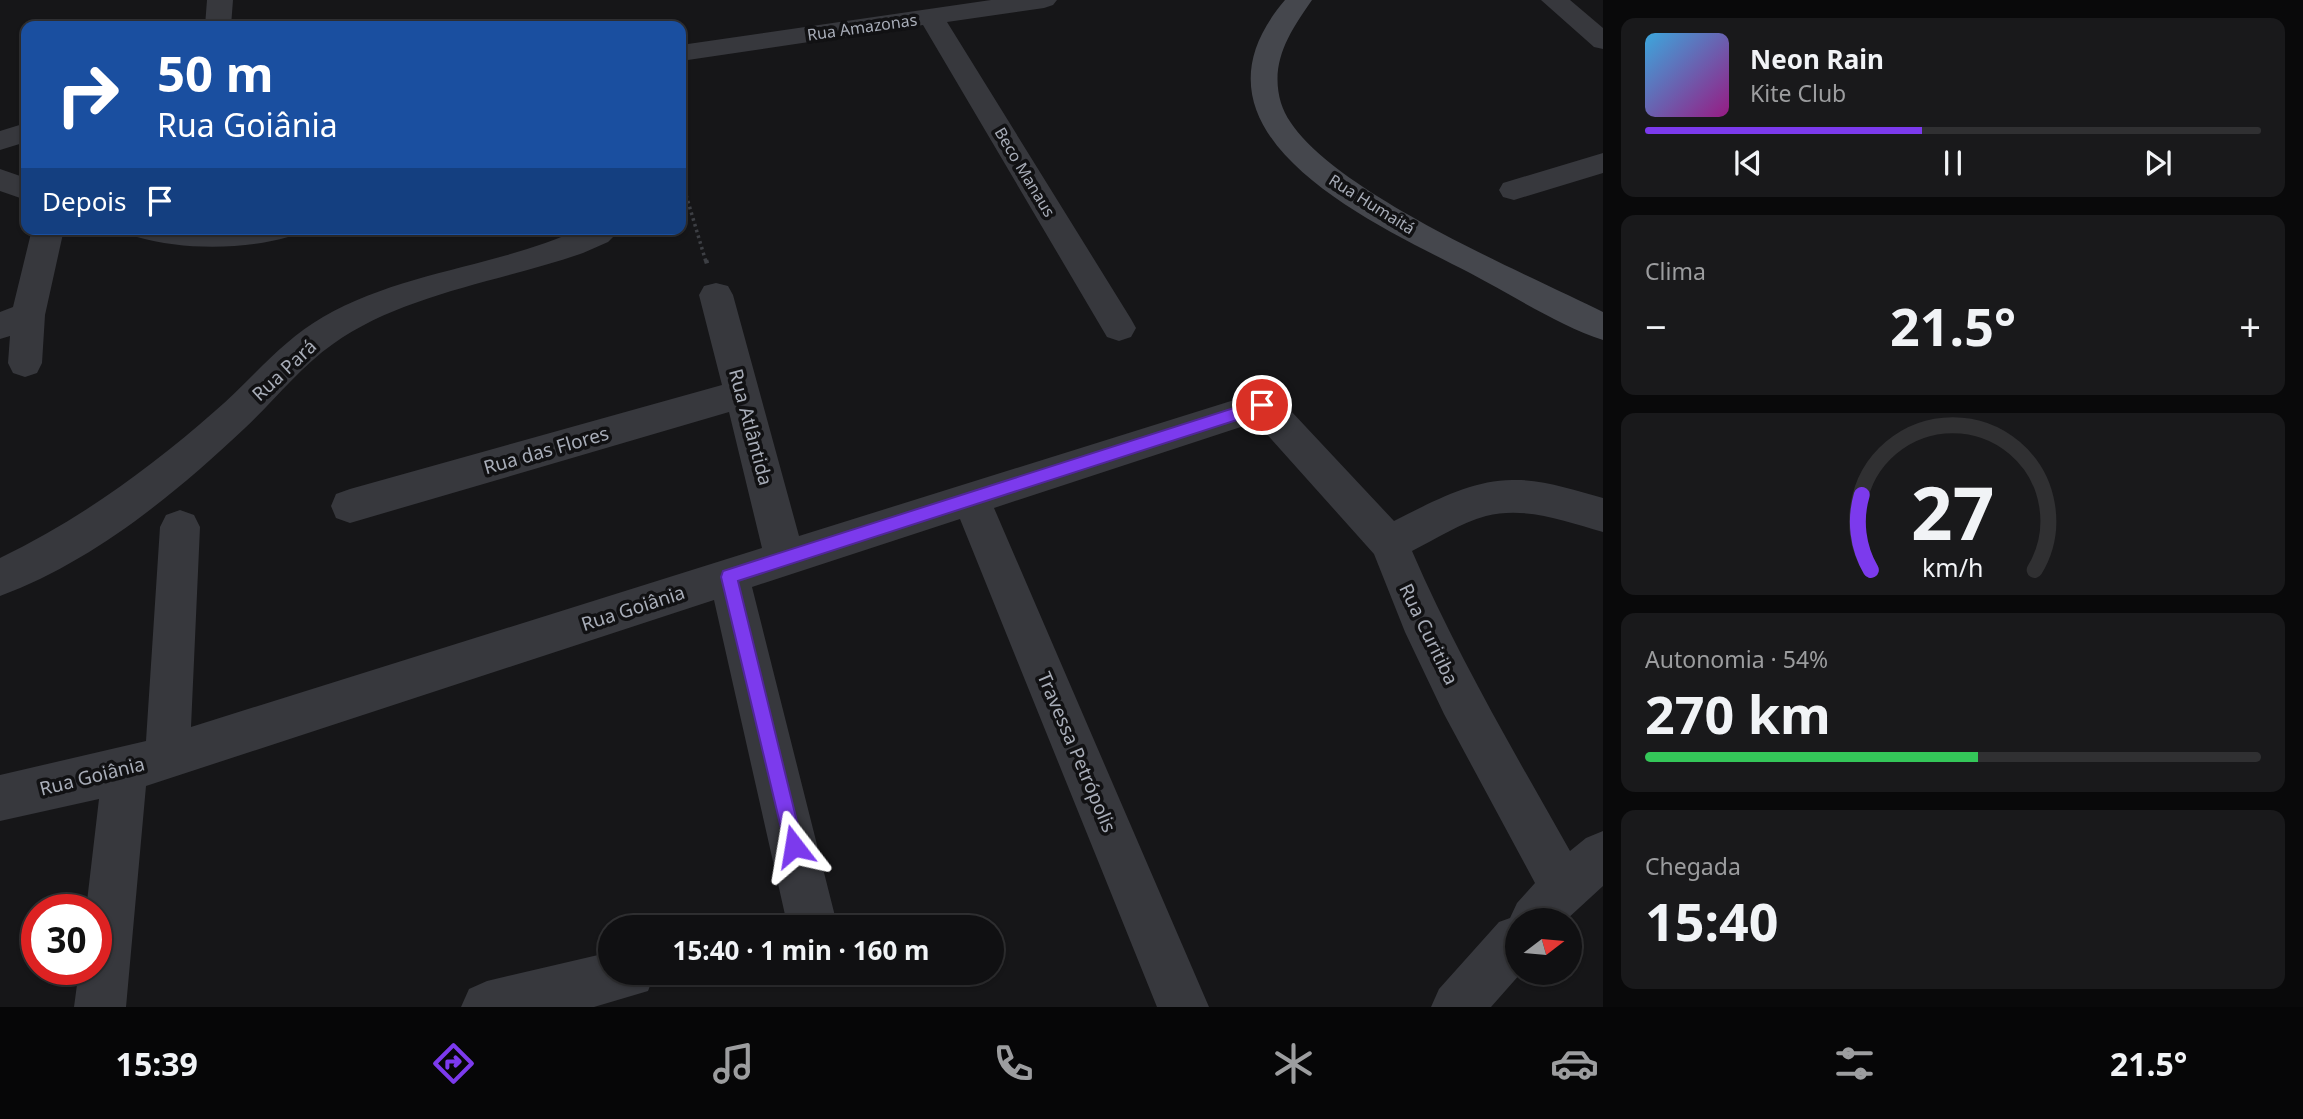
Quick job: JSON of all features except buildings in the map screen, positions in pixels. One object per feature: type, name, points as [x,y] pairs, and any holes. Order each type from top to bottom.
[{"type":"street","points":[[218,21],[220,0]]},
{"type":"street","name":"Rua Amazonas","points":[[686,53],[1044,0]]},
{"type":"street","name":"Rua Humaitá","points":[[1299,0],[1277,28],[1269,46],[1264,69],[1264,92],[1273,118],[1291,145],[1316,168],[1372,206],[1603,327]]},
{"type":"street","points":[[1554,0],[1603,41]]},
{"type":"street","name":"Beco Manaus","points":[[931,17],[1119,328]]},
{"type":"street","points":[[0,141],[21,134]]},
{"type":"street","points":[[1514,190],[1603,163]]},
{"type":"street","points":[[0,179],[21,188]]},
{"type":"street","points":[[25,363],[14,320],[46,235]]},
{"type":"street","name":"Rua Pará","points":[[0,578],[90,531],[136,500],[232,419],[310,343],[335,326],[383,304],[562,248],[591,235]]},
{"type":"street","name":"Rua Atlântida","points":[[716,295],[785,559]]},
{"type":"street","name":"Rua das Flores","points":[[350,506],[742,394]]},
{"type":"street","name":"Rua Goiânia","points":[[0,798],[146,764],[1262,405]]},
{"type":"street","name":"Rua Curitiba","points":[[1262,405],[1389,543],[1426,632],[1549,904]]},
{"type":"street","points":[[1389,543],[1475,503],[1496,497],[1533,498],[1603,515]]},
{"type":"street","name":"Travessa Petrópolis","points":[[970,498],[1183,1007]]},
{"type":"street","points":[[100,1007],[146,764],[180,527]]},
{"type":"street","points":[[729,577],[810,915]]},
{"type":"street","points":[[1549,904],[1603,855]]},
{"type":"street","points":[[1457,1007],[1505,953]]},
{"type":"street","points":[[487,1007],[598,981]]},
{"type":"path","points":[[686,195],[716,295]]},
{"type":"route","points":[[794,846],[729,577],[1262,405]]}]
